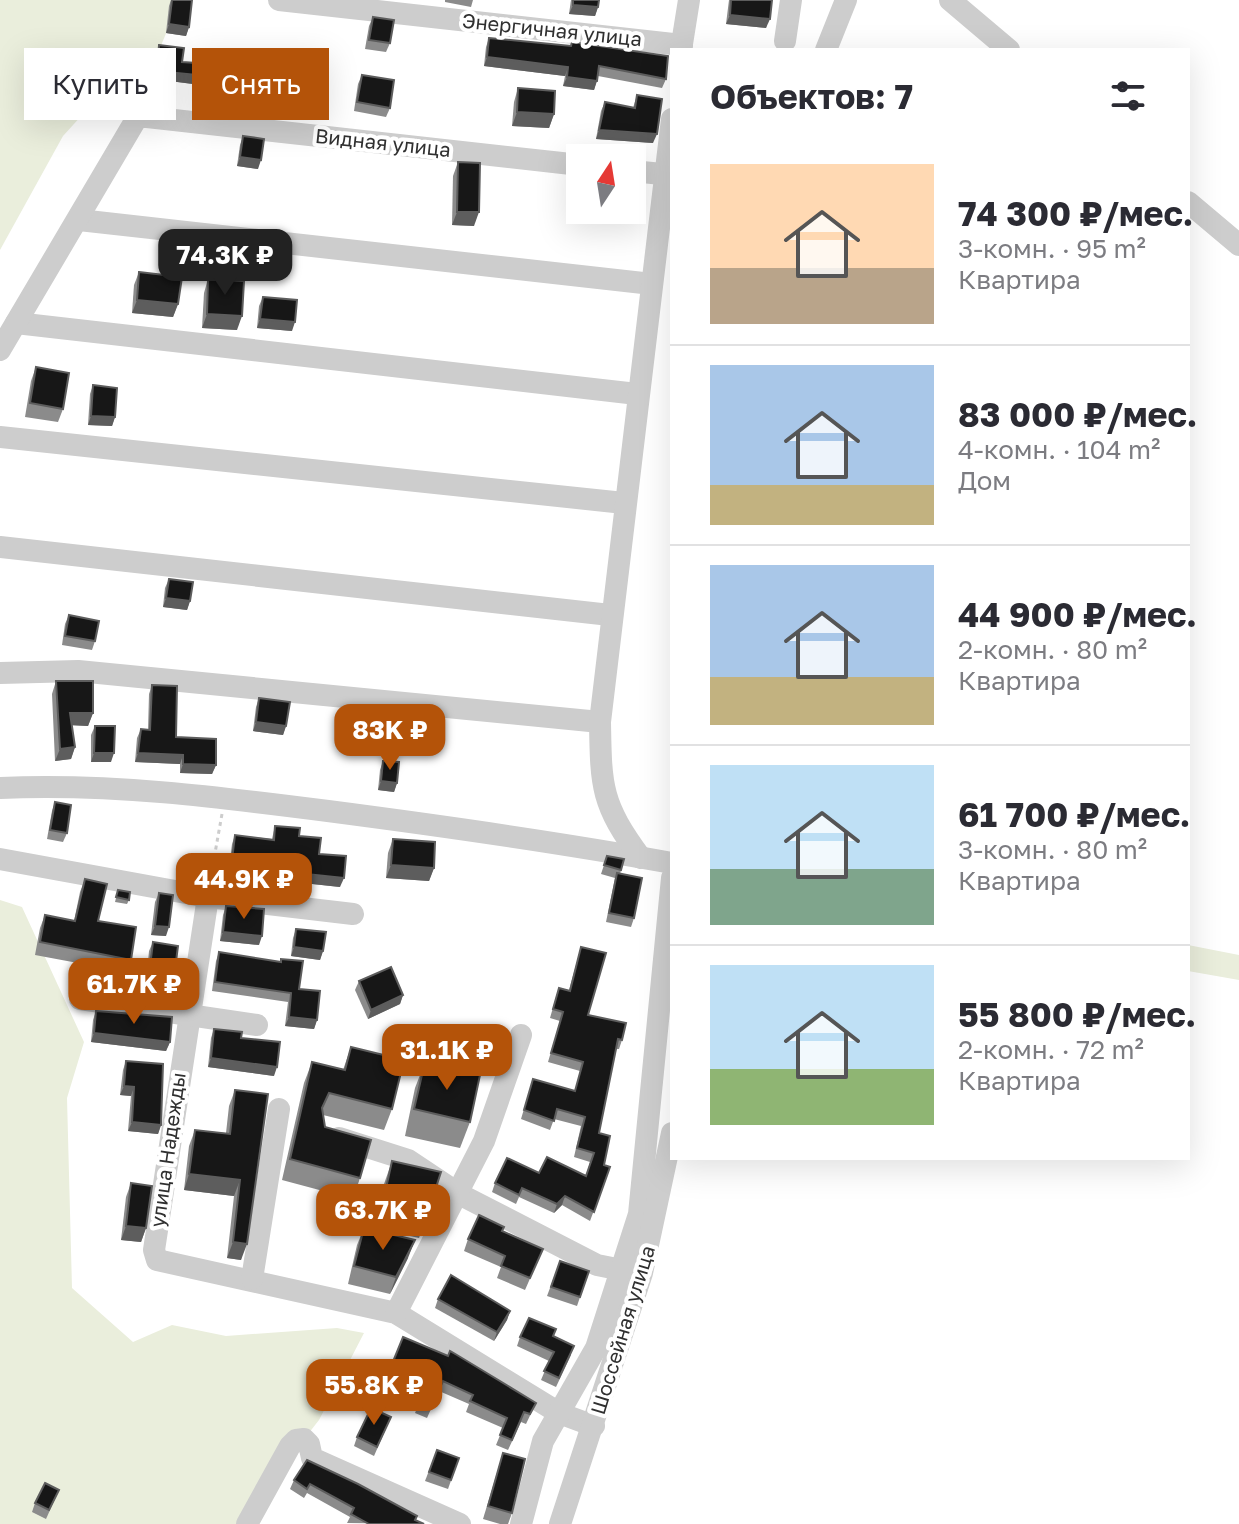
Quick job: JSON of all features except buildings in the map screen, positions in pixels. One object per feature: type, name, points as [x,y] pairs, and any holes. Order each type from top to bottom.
[{"type":"street","name":"Энергичная улица","points":[[279,0],[682,47]]},
{"type":"street","points":[[682,47],[689,0]]},
{"type":"street","points":[[785,41],[791,0]]},
{"type":"street","points":[[950,0],[1007,48]]},
{"type":"street","points":[[827,48],[849,2]]},
{"type":"street","name":"Видная улица","points":[[79,220],[138,116],[566,163]]},
{"type":"street","points":[[641,858],[616,824],[606,803],[601,782],[600,722],[610,615],[670,147]]},
{"type":"street","points":[[646,173],[668,175]]},
{"type":"street","points":[[1190,204],[1239,245]]},
{"type":"street","points":[[0,350],[79,220],[652,284]]},
{"type":"street","points":[[16,323],[637,394]]},
{"type":"street","points":[[0,437],[624,503]]},
{"type":"street","points":[[0,547],[610,615]]},
{"type":"street","points":[[0,673],[78,671],[600,722]]},
{"type":"street","points":[[0,788],[71,785],[225,798],[471,830],[670,863]]},
{"type":"street","points":[[0,859],[208,897],[353,914]]},
{"type":"street","name":"улица Надежды","points":[[208,897],[187,1014],[154,1250],[157,1260],[252,1279]]},
{"type":"street","points":[[521,1524],[536,1459],[633,1272],[667,966],[670,913]]},
{"type":"street","points":[[80,999],[257,1025]]},
{"type":"street","points":[[396,1313],[484,1141],[521,1035]]},
{"type":"street","points":[[279,1109],[252,1279],[396,1313],[559,1413],[594,1426]]},
{"type":"street","points":[[327,1134],[408,1160],[459,1194],[597,1265],[633,1272]]},
{"type":"street","points":[[646,1136],[670,1139]]},
{"type":"street","name":"Шоссейная улица","points":[[560,1524],[594,1426],[670,1142]]},
{"type":"street","points":[[247,1524],[262,1490],[296,1440],[304,1439],[309,1444],[312,1458],[460,1524]]},
{"type":"path","points":[[208,897],[225,798]]},
{"type":"green space","points":[[0,0],[180,0],[160,48],[24,48],[24,120],[78,120],[63,136],[0,250]]},
{"type":"green space","points":[[0,900],[22,907],[84,1042],[67,1098],[72,1288],[133,1342],[172,1325],[226,1336],[337,1328],[364,1333],[319,1420],[238,1524],[0,1524]]},
{"type":"green space","points":[[1190,945],[1239,955],[1239,980],[1190,971]]}]
